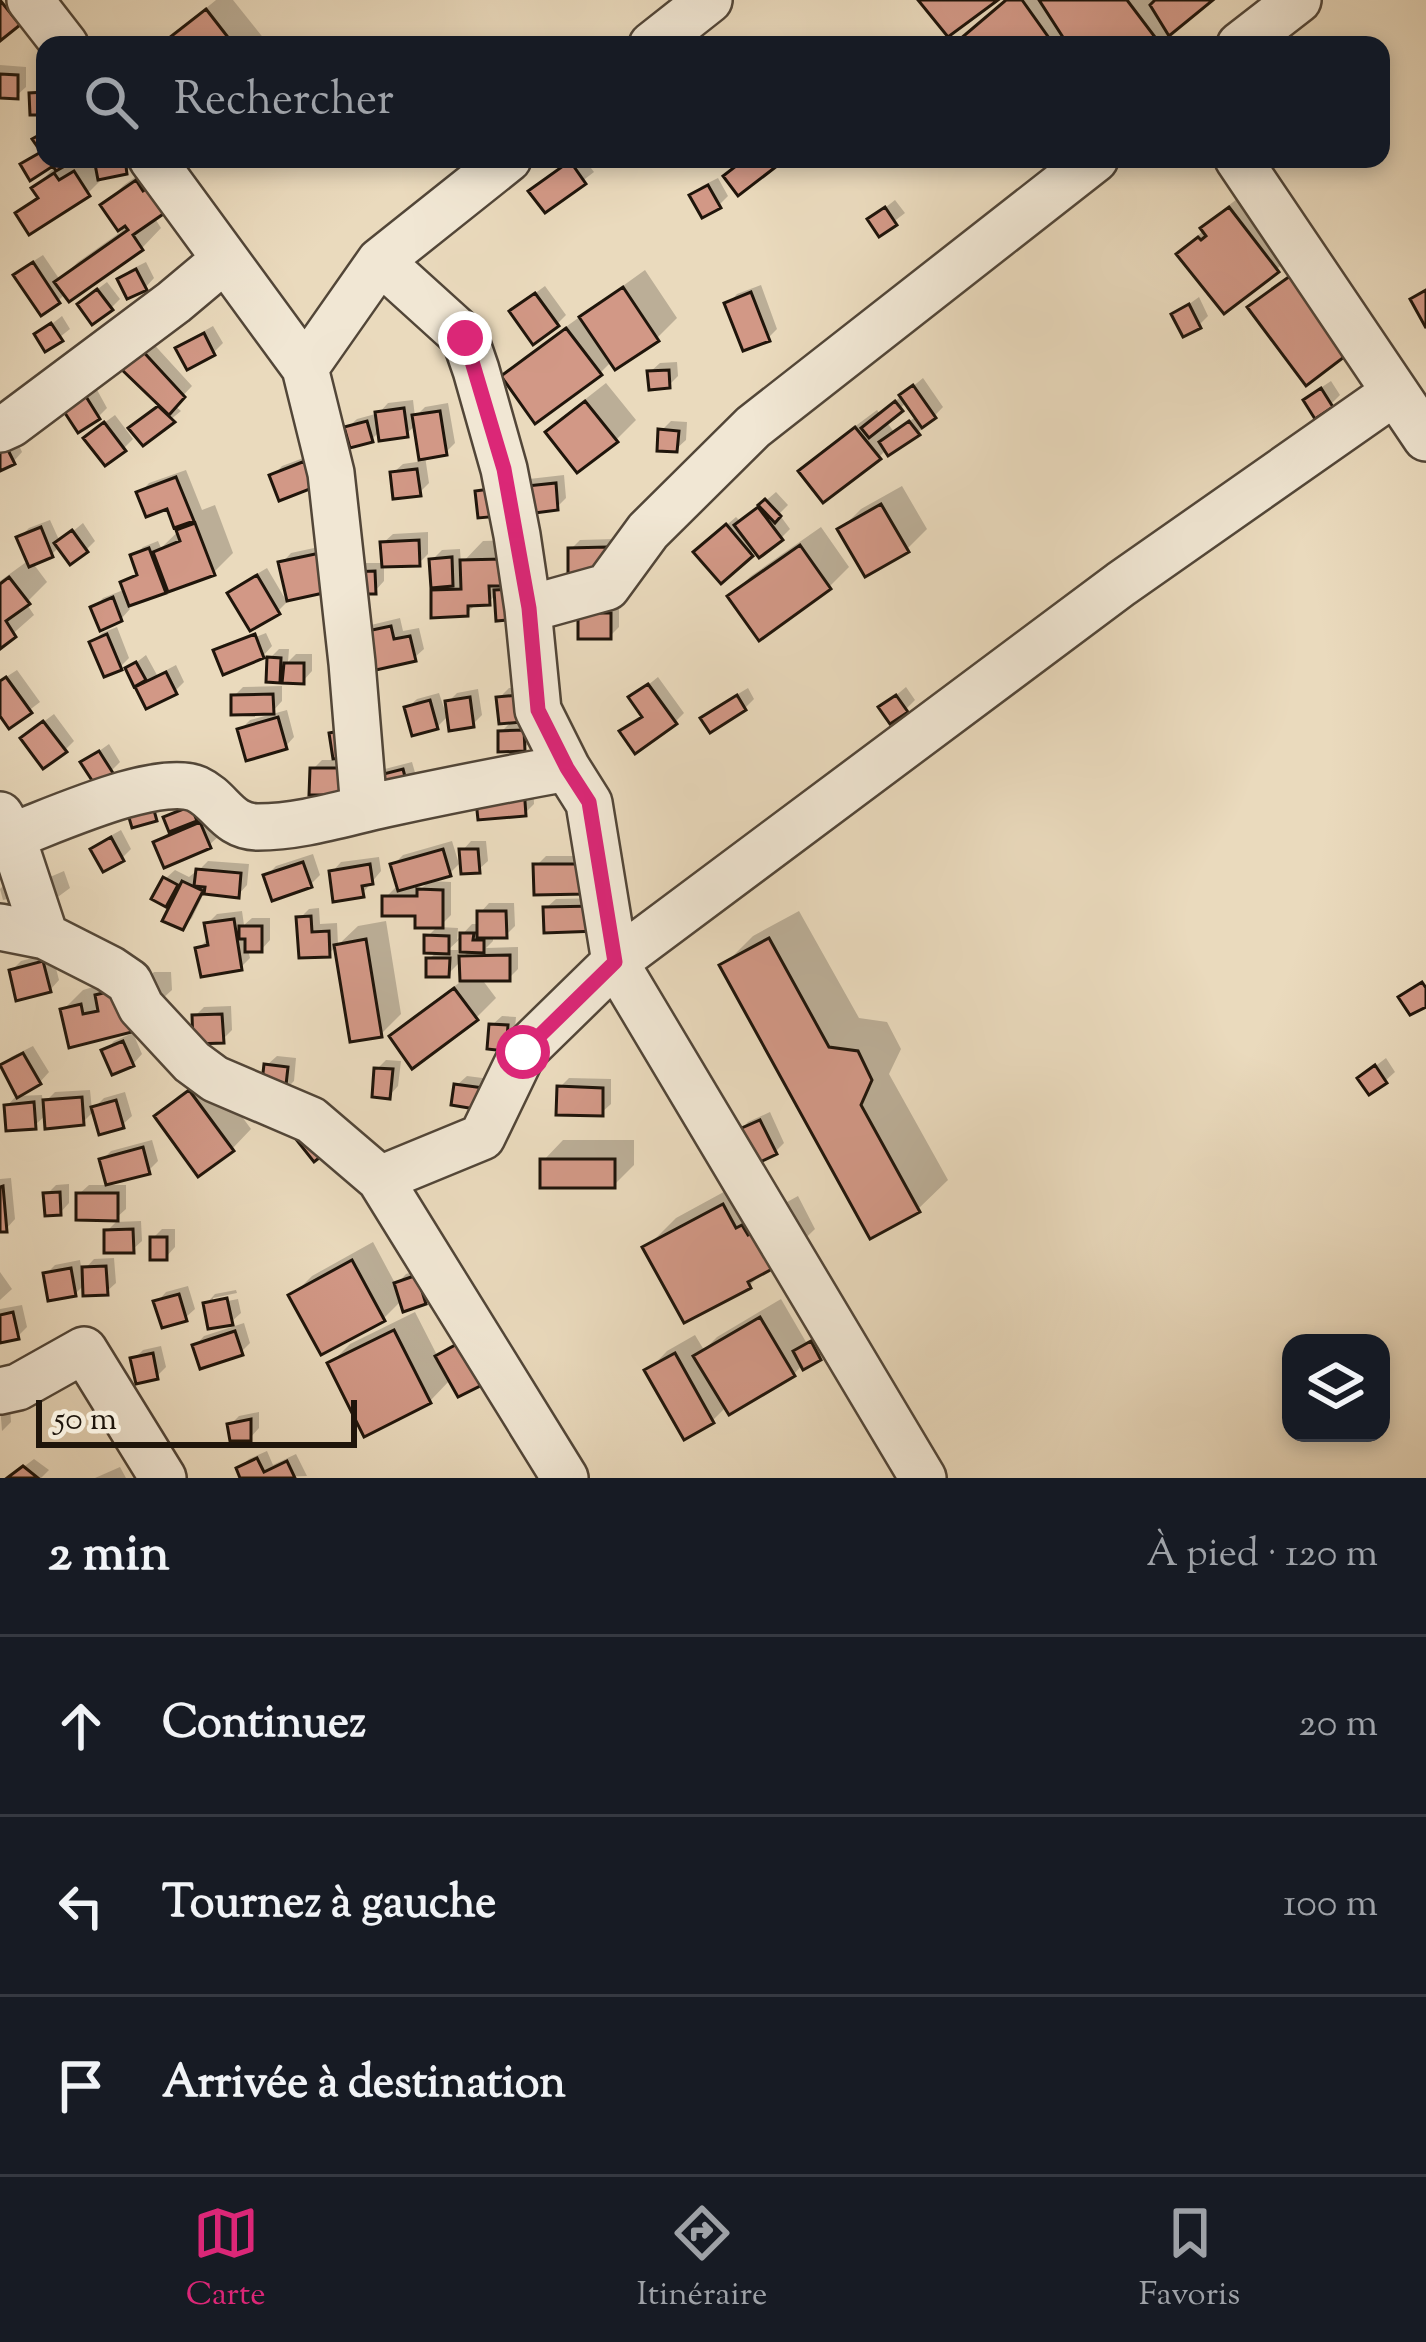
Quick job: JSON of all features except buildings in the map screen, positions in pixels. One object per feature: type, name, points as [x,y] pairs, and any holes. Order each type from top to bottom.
[{"type":"street","points":[[30,0],[58,36]]},
{"type":"street","points":[[1252,36],[1298,0]]},
{"type":"street","points":[[662,36],[702,1]]},
{"type":"street","points":[[158,168],[305,368],[332,473],[364,809]]},
{"type":"street","points":[[305,368],[380,261],[497,168]]},
{"type":"street","points":[[529,608],[607,587],[648,531],[753,427],[1084,168]]},
{"type":"street","points":[[1244,168],[1426,438]]},
{"type":"street","points":[[0,429],[224,260]]},
{"type":"street","points":[[380,261],[465,338],[504,469],[529,608],[538,710],[589,802],[615,962],[923,1478]]},
{"type":"street","points":[[380,1179],[482,1137],[523,1052],[615,962],[1102,598],[1395,392]]},
{"type":"street","points":[[45,936],[6,826],[174,784],[199,790],[239,825],[258,827],[321,820],[567,768]]},
{"type":"street","points":[[0,927],[45,936],[129,982],[150,1018],[192,1062],[215,1079],[311,1120],[380,1179],[566,1478]]},
{"type":"street","points":[[0,1391],[18,1387],[84,1351],[163,1478]]},
{"type":"route","points":[[465,338],[504,469],[529,608],[538,710],[589,802],[615,962],[523,1052]]}]
